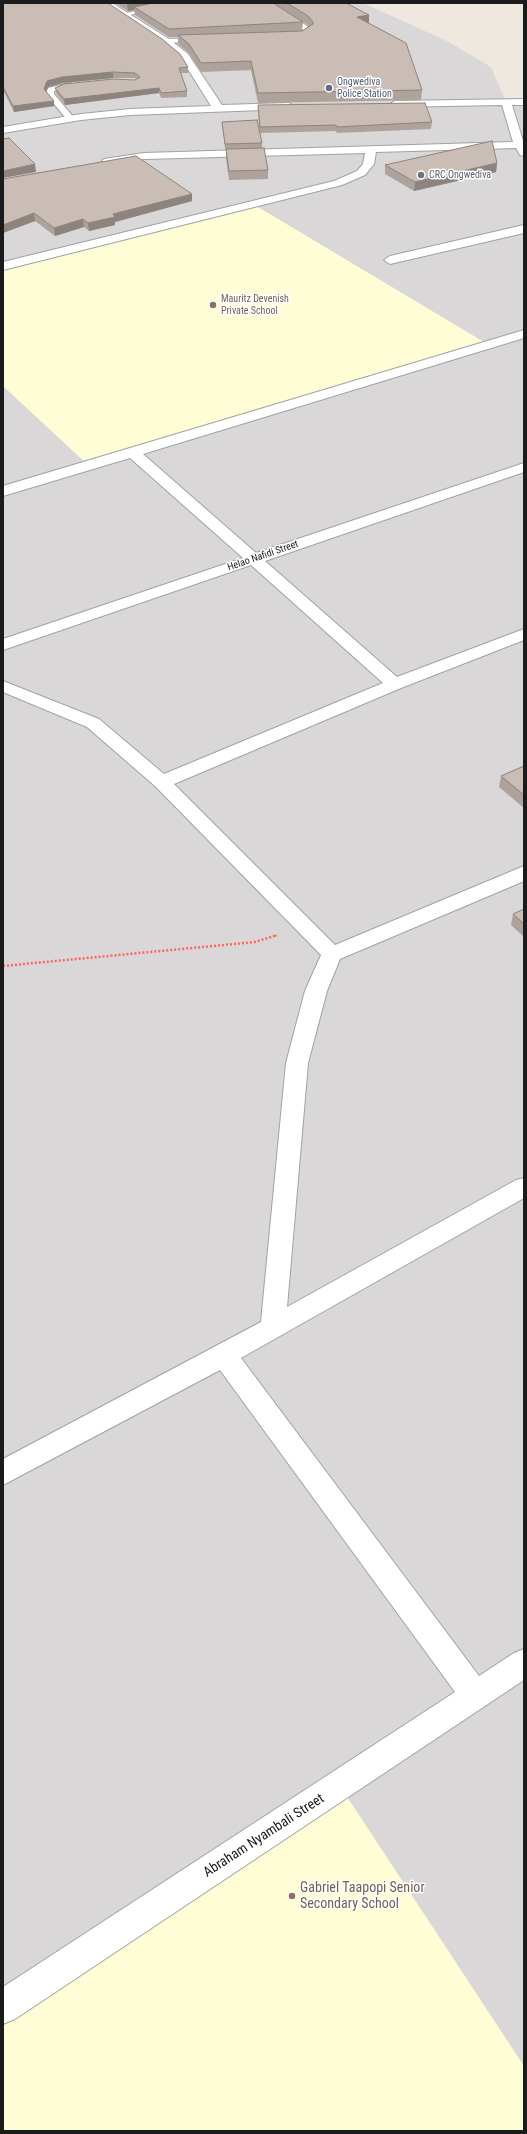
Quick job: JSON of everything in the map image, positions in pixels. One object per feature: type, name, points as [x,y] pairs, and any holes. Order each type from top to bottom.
[{"type":"street","points":[[106,3],[166,41],[189,60],[218,108]]},
{"type":"street","points":[[96,164],[144,156],[371,150],[522,149],[506,102]]},
{"type":"street","points":[[384,104],[524,102]]},
{"type":"street","points":[[3,130],[71,119],[130,112],[300,106]]},
{"type":"street","points":[[3,266],[338,183],[361,173],[368,164],[371,150]]},
{"type":"street","points":[[390,260],[524,229]]},
{"type":"street","points":[[3,491],[524,334]]},
{"type":"street","points":[[132,452],[255,558],[395,684]]},
{"type":"street","name":"Helao Nafidi Street","points":[[3,645],[524,467]]},
{"type":"street","points":[[162,782],[395,684],[524,634]]},
{"type":"street","points":[[3,686],[93,723],[162,782],[332,954]]},
{"type":"street","points":[[274,1327],[297,1063],[316,991],[332,954],[524,873]]},
{"type":"street","points":[[3,1473],[274,1327],[524,1187]]},
{"type":"street","points":[[224,1354],[476,1696]]},
{"type":"street","name":"Abraham Nyambali Street","points":[[3,2006],[524,1663]]},
{"type":"lane","points":[[124,14],[188,3]]},
{"type":"lane","points":[[265,3],[305,27],[309,32],[302,36],[286,36]]},
{"type":"lane","points":[[166,41],[206,39]]},
{"type":"lane","points":[[71,119],[50,94],[51,90],[63,86],[85,84]]},
{"type":"path","points":[[3,966],[254,942],[304,926]]},
{"type":"shaded area","points":[[3,3],[363,3],[447,41],[491,67],[506,102],[524,102],[524,2131],[3,2131]]},
{"type":"shaded area","name":"Mauritz Devenish Private School","points":[[253,204],[489,345],[88,465],[3,386],[3,266]]},
{"type":"shaded area","name":"Gabriel Taapopi Senior Secondary School","points":[[340,1786],[524,2066],[524,2131],[3,2131],[3,2007]]},
{"type":"building","points":[[3,3],[108,3],[162,39],[180,54],[188,67],[179,68],[187,91],[161,93],[159,88],[64,99],[55,88],[64,84],[113,79],[135,80],[140,77],[135,73],[113,72],[62,77],[47,81],[44,89],[54,101],[13,106],[3,87]]},
{"type":"building","points":[[154,3],[273,3],[303,22],[169,29],[134,7]]},
{"type":"building","points":[[287,3],[346,3],[369,15],[357,17],[406,43],[422,90],[258,93],[251,61],[201,63],[189,44],[178,35],[302,31],[313,24],[308,16]]},
{"type":"building","points":[[425,103],[432,122],[337,127],[336,125],[260,127],[258,105]]},
{"type":"building","points":[[257,120],[262,143],[225,144],[222,122]]},
{"type":"building","points":[[9,138],[35,164],[3,171],[3,139]]},
{"type":"building","points":[[492,141],[497,163],[415,182],[385,165]]},
{"type":"building","points":[[264,148],[268,170],[229,171],[226,149]]},
{"type":"building","points":[[136,156],[192,194],[113,214],[115,217],[88,223],[83,219],[54,228],[34,213],[3,225],[3,179]]},
{"type":"building","points":[[524,766],[524,795],[501,776]]},
{"type":"building","points":[[524,909],[524,924],[513,914]]},
{"type":"place","name":"Ongwediva Police Station","points":[[329,88]]},
{"type":"place","name":"CRC Ongwediva","points":[[421,175]]},
{"type":"place","name":"Mauritz Devenish Private School","points":[[213,305]]},
{"type":"place","name":"Gabriel Taapopi Senior Secondary School","points":[[292,1896]]}]
